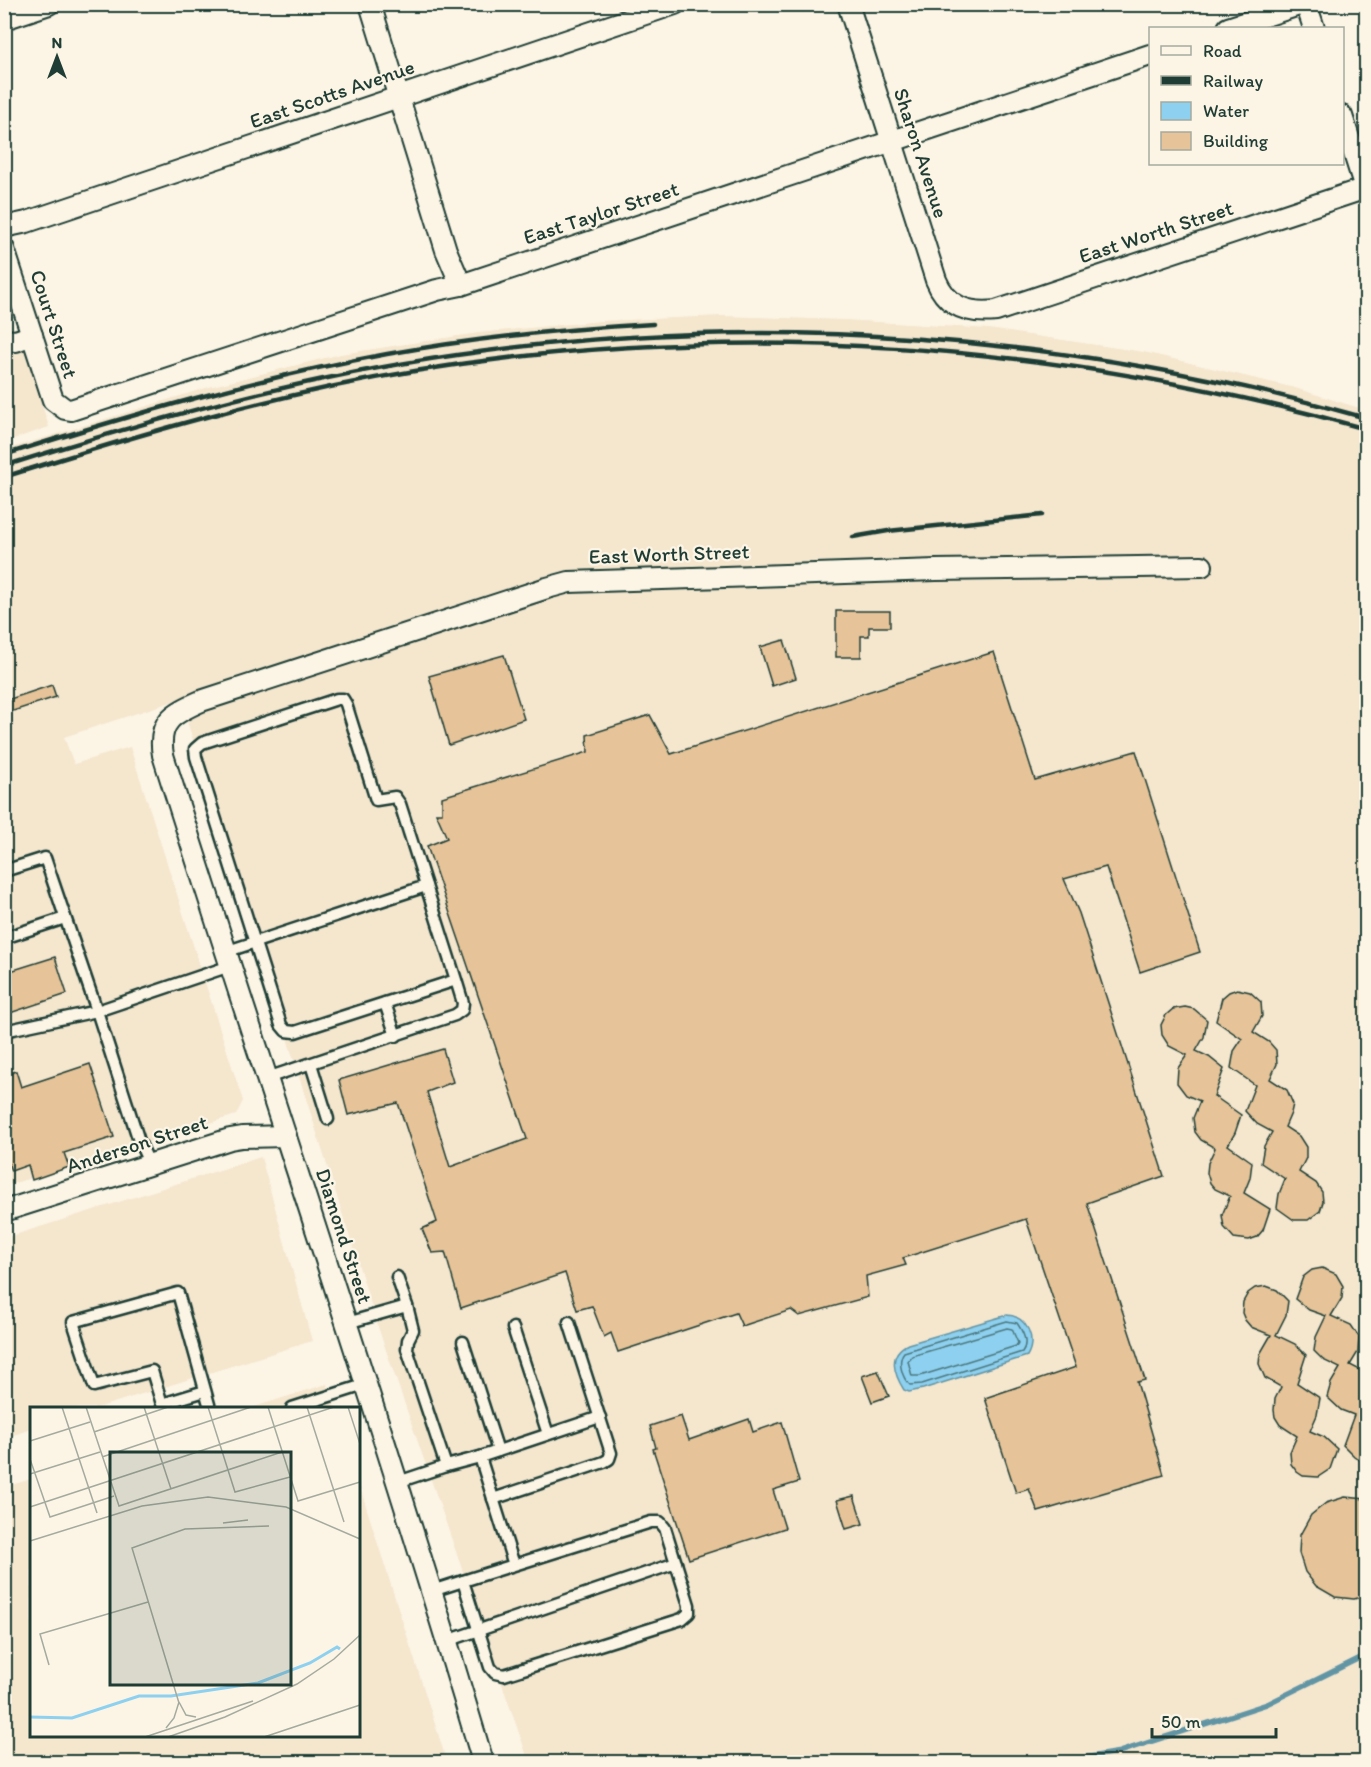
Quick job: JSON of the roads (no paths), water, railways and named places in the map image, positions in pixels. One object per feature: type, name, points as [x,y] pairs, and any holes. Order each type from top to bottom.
[{"type":"street","points":[[4,20],[49,4]]},
{"type":"street","points":[[370,4],[446,250],[460,285]]},
{"type":"street","name":"East Scotts Avenue","points":[[4,227],[27,222],[675,4]]},
{"type":"street","name":"Sharon Avenue","points":[[848,4],[942,293],[949,301],[961,308]]},
{"type":"street","points":[[1231,27],[1304,4],[1314,27]]},
{"type":"street","name":"East Taylor Street","points":[[64,409],[71,410],[437,290],[460,285],[1149,55]]},
{"type":"street","points":[[1344,122],[1366,189]]},
{"type":"street","name":"East Worth Street","points":[[961,308],[996,311],[1366,189]]},
{"type":"street","name":"Court Street","points":[[4,249],[53,400],[64,409]]},
{"type":"street","points":[[4,340],[16,341],[32,335]]},
{"type":"street","name":"East Worth Street","points":[[166,726],[171,716],[201,701],[569,582],[936,570],[1202,566]]},
{"type":"street","name":"Diamond Street","points":[[166,726],[161,743],[163,755],[367,1384],[483,1762]]},
{"type":"street","name":"Anderson Street","points":[[4,1211],[230,1139],[286,1136]]},
{"type":"lane","points":[[267,1078],[455,1015],[462,1010],[462,1003],[456,980],[400,804],[396,797],[376,800],[343,699],[326,702],[202,743],[195,749],[196,757],[281,1025],[286,1032],[295,1032],[456,980]]},
{"type":"lane","points":[[4,871],[45,858],[139,1141],[150,1165]]},
{"type":"lane","points":[[4,1031],[97,1011],[228,959],[254,941],[426,886]]},
{"type":"lane","points":[[4,938],[65,918]]},
{"type":"lane","points":[[385,1003],[396,1036]]},
{"type":"lane","points":[[311,1064],[328,1119]]},
{"type":"lane","points":[[398,1276],[413,1330],[407,1350],[446,1466]]},
{"type":"lane","points":[[205,1391],[162,1404],[152,1371],[94,1386],[73,1322],[177,1293],[210,1407]]},
{"type":"lane","points":[[347,1323],[407,1306]]},
{"type":"lane","points":[[493,1498],[609,1459],[611,1453],[569,1322]]},
{"type":"lane","points":[[513,1328],[548,1434]]},
{"type":"lane","points":[[463,1342],[498,1451]]},
{"type":"lane","points":[[299,1407],[367,1384]]},
{"type":"lane","points":[[398,1482],[600,1418]]},
{"type":"lane","points":[[480,1457],[514,1564]]},
{"type":"lane","points":[[432,1591],[462,1581],[514,1564],[651,1522],[660,1522],[665,1528],[689,1605],[689,1613],[682,1619],[504,1675],[495,1673],[490,1667],[462,1581]]},
{"type":"lane","points":[[447,1641],[676,1563]]},
{"type":"water","points":[[1007,1315],[1020,1319],[1028,1330],[1031,1343],[1027,1356],[923,1389],[909,1392],[904,1390],[894,1365],[901,1348]]},
{"type":"waterway","points":[[1058,1762],[1119,1752],[1267,1704],[1366,1655]]},
{"type":"railway","points":[[4,455],[194,398],[290,374],[387,354],[553,331],[653,324]]},
{"type":"railway","points":[[4,466],[172,416],[342,375],[457,355],[571,342],[686,334],[800,333],[915,338],[1029,350],[1143,367],[1255,389],[1366,418]]},
{"type":"railway","points":[[4,477],[208,416],[363,380],[535,355],[654,346],[774,344],[894,348],[1014,359],[1132,376],[1250,399],[1366,429]]},
{"type":"railway","points":[[853,537],[888,531],[1042,515]]}]
